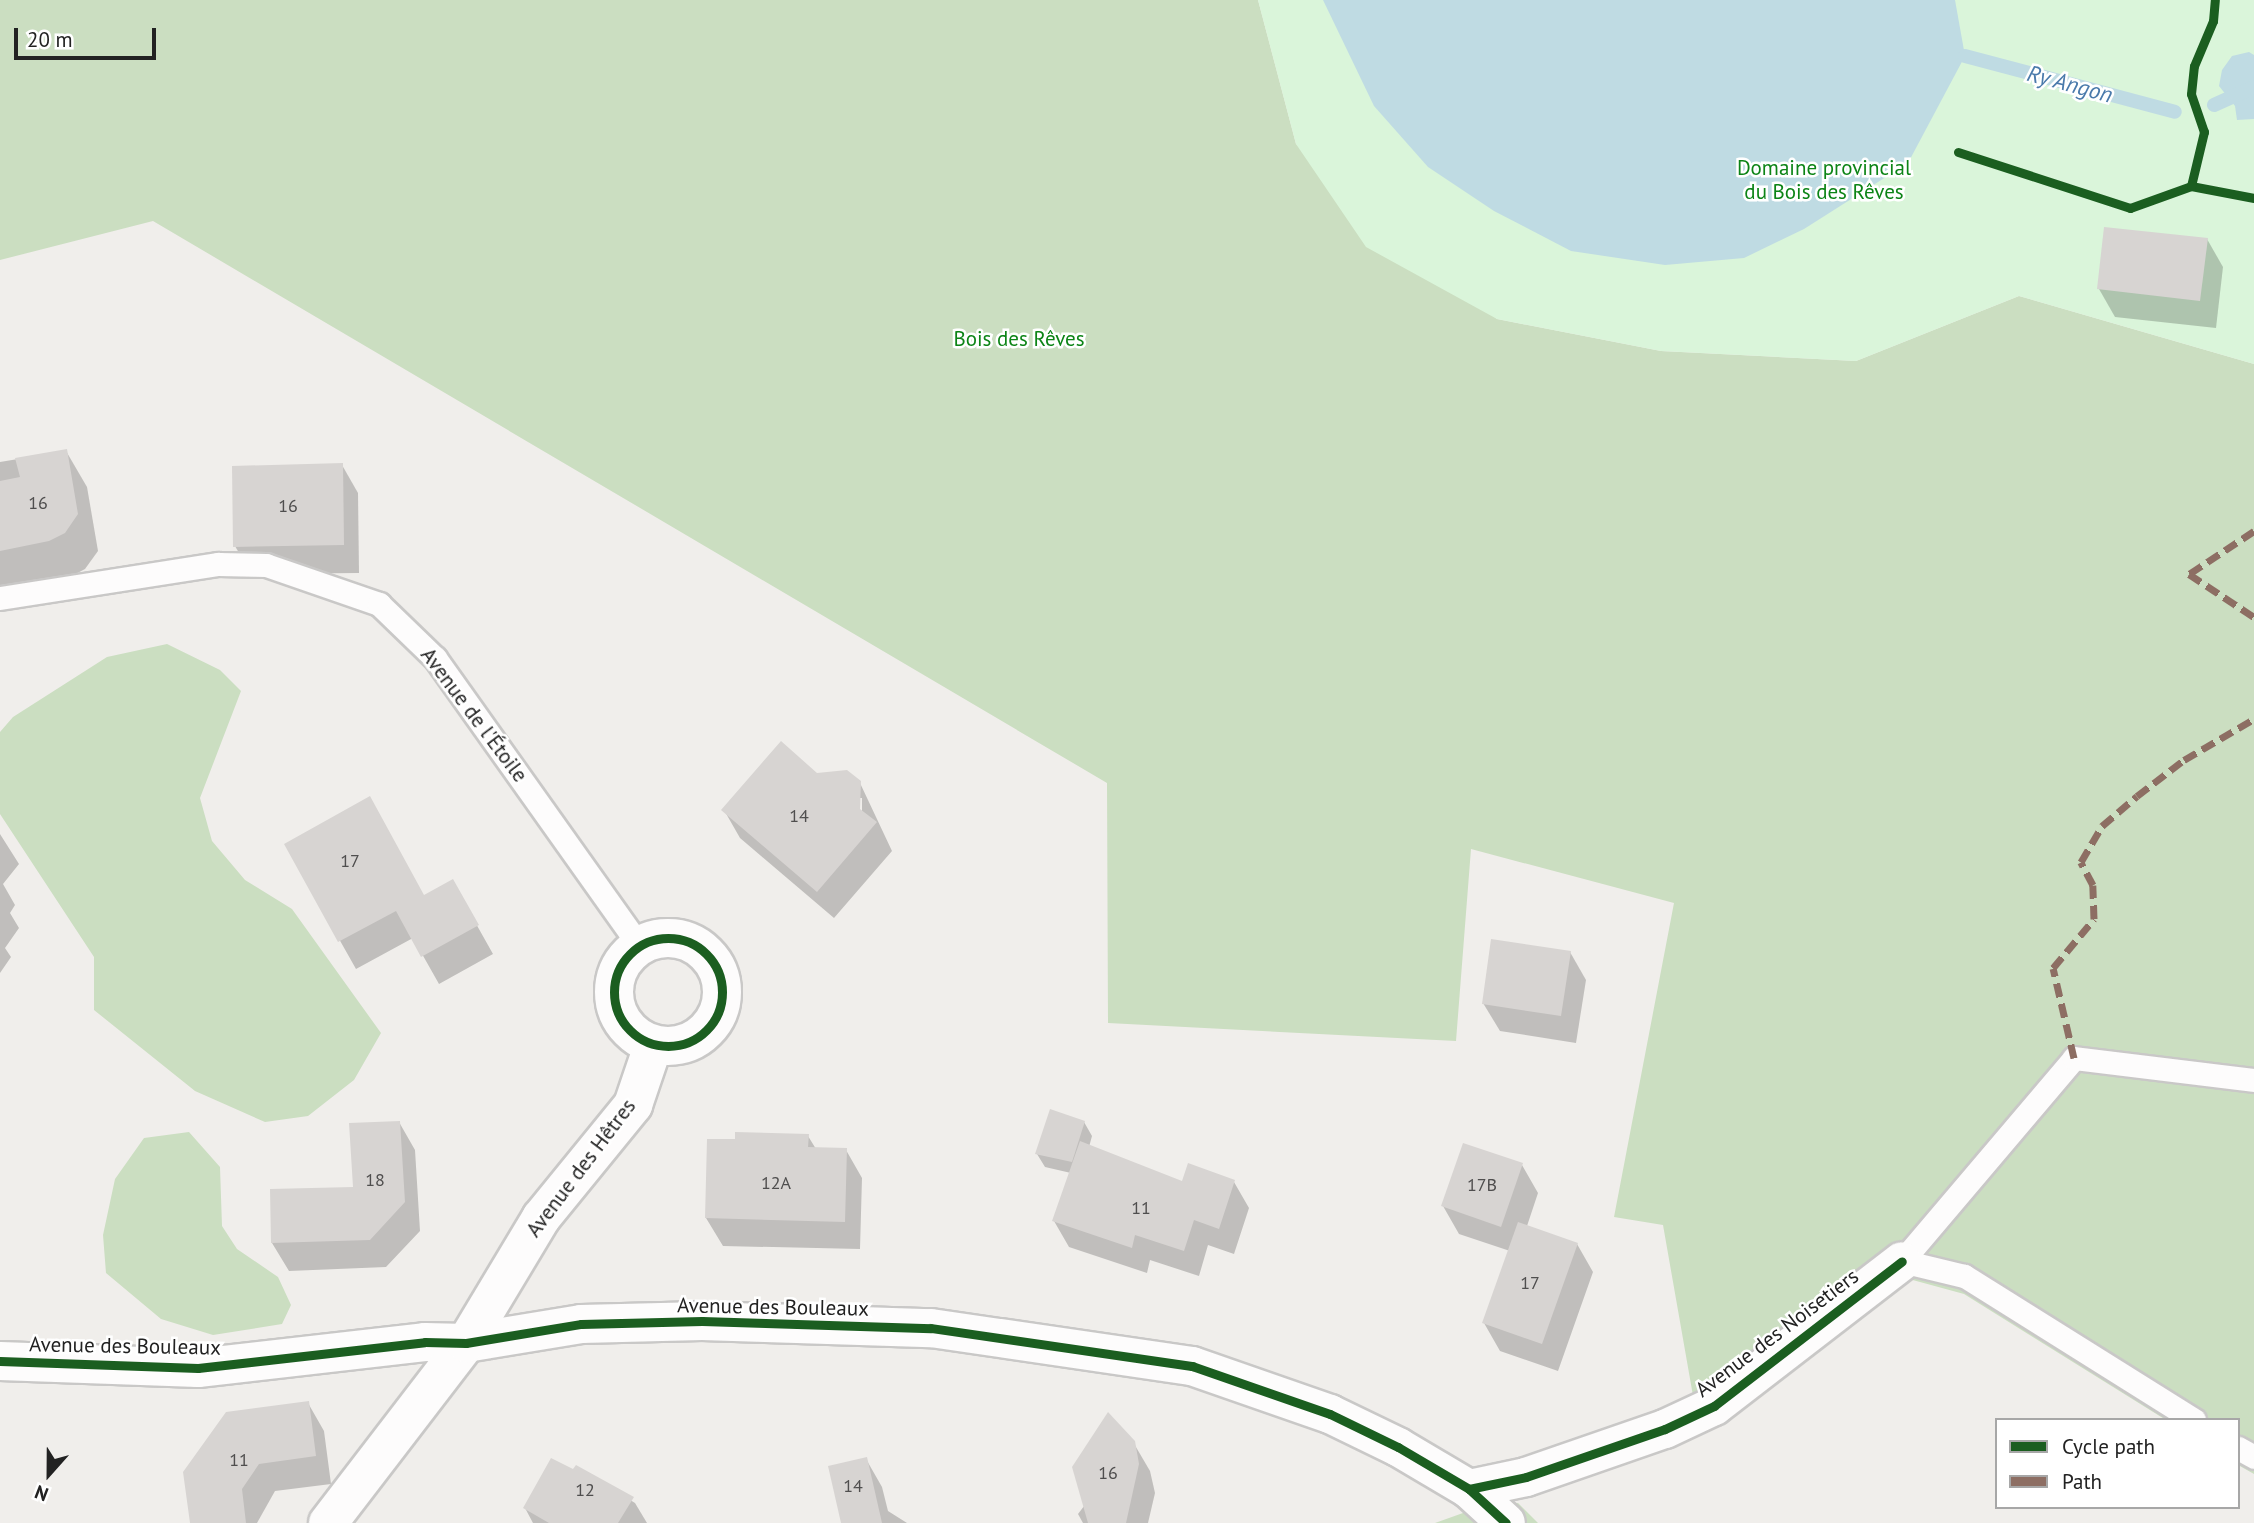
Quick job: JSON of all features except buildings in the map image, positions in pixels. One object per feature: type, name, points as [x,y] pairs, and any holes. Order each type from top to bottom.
[{"type":"street","points":[[674,936],[708,951],[724,985],[718,1020],[690,1044],[653,1046],[626,1029],[613,1000],[618,969],[639,945],[674,936]]},
{"type":"street","name":"Avenue des Hêtres","points":[[328,1523],[466,1343],[541,1218],[633,1105],[653,1046]]},
{"type":"street","name":"Avenue des Noisetiers","points":[[1469,1489],[1526,1477],[1665,1429],[1714,1406],[1902,1261]]},
{"type":"street","name":"Avenue des Bouleaux","points":[[0,1362],[198,1368],[425,1342],[466,1343],[581,1324],[702,1321],[931,1328],[1030,1339],[1192,1366],[1329,1414],[1469,1489],[1506,1523]]},
{"type":"lane","name":"Avenue de l'Étoile","points":[[0,598],[218,564],[265,565],[379,604],[435,658],[639,945]]},
{"type":"lane","points":[[2191,1418],[1964,1276],[1902,1261],[2074,1058],[2254,1080]]},
{"type":"green space","name":"Bois des Rêves","points":[[0,0],[1258,0],[1296,144],[1497,319],[1661,351],[1856,361],[2019,296],[2254,364],[2254,1474],[2240,1466],[2240,1418],[2163,1418],[1964,1294],[1909,1279],[1800,1365],[1699,1430],[1663,1225],[1614,1217],[1674,903],[1471,849],[1456,1041],[1108,1023],[1107,783],[153,221],[0,260]]},
{"type":"green space","name":"Domaine provincial du Bois des Rêves","points":[[1258,0],[2254,0],[2254,364],[2019,296],[1856,361],[1661,351],[1497,319],[1366,247],[1296,144]]},
{"type":"green space","points":[[167,644],[220,670],[241,691],[200,798],[212,841],[245,880],[292,909],[381,1033],[354,1080],[308,1116],[265,1122],[195,1091],[94,1010],[94,957],[0,814],[0,732],[13,717],[107,657]]},
{"type":"green space","points":[[189,1132],[220,1167],[222,1226],[237,1249],[278,1277],[291,1305],[282,1324],[213,1335],[161,1319],[106,1273],[103,1235],[115,1179],[144,1138]]},
{"type":"green space","points":[[1518,1503],[1538,1523],[1435,1523],[1463,1513]]},
{"type":"water","points":[[1323,0],[1955,0],[1965,56],[1908,163],[1804,229],[1744,258],[1665,265],[1571,251],[1494,211],[1428,167],[1374,106]]},
{"type":"water","points":[[2249,52],[2254,55],[2254,119],[2237,120],[2235,106],[2219,86],[2222,70],[2232,56]]},
{"type":"waterway","name":"Ry Angon","points":[[1965,56],[2175,112]]},
{"type":"waterway","name":"Ry Angon","points":[[2214,105],[2254,87]]},
{"type":"marked path","points":[[2254,531],[2189,574],[2254,617]]},
{"type":"marked path","points":[[2074,1058],[2053,968],[2094,919],[2093,885],[2081,862],[2102,826],[2137,796],[2184,760],[2254,719]]},
{"type":"cycle path","points":[[2191,186],[2204,132],[2191,94],[2194,66],[2213,21],[2215,0]]},
{"type":"cycle path","points":[[1958,152],[2130,208],[2191,186],[2254,198]]},
{"type":"cycle path","points":[[668,938],[689,942],[706,954],[718,971],[722,992],[718,1013],[706,1030],[689,1042],[668,1046],[647,1042],[630,1030],[618,1013],[614,992],[618,971],[630,954],[647,942],[668,938]]},
{"type":"cycle path","points":[[1469,1489],[1526,1477],[1665,1429],[1714,1406],[1902,1261]]},
{"type":"cycle path","points":[[0,1361],[198,1368],[425,1342],[466,1343],[581,1324],[702,1321],[931,1328],[1192,1366],[1330,1414],[1398,1447],[1469,1489],[1506,1523]]}]
